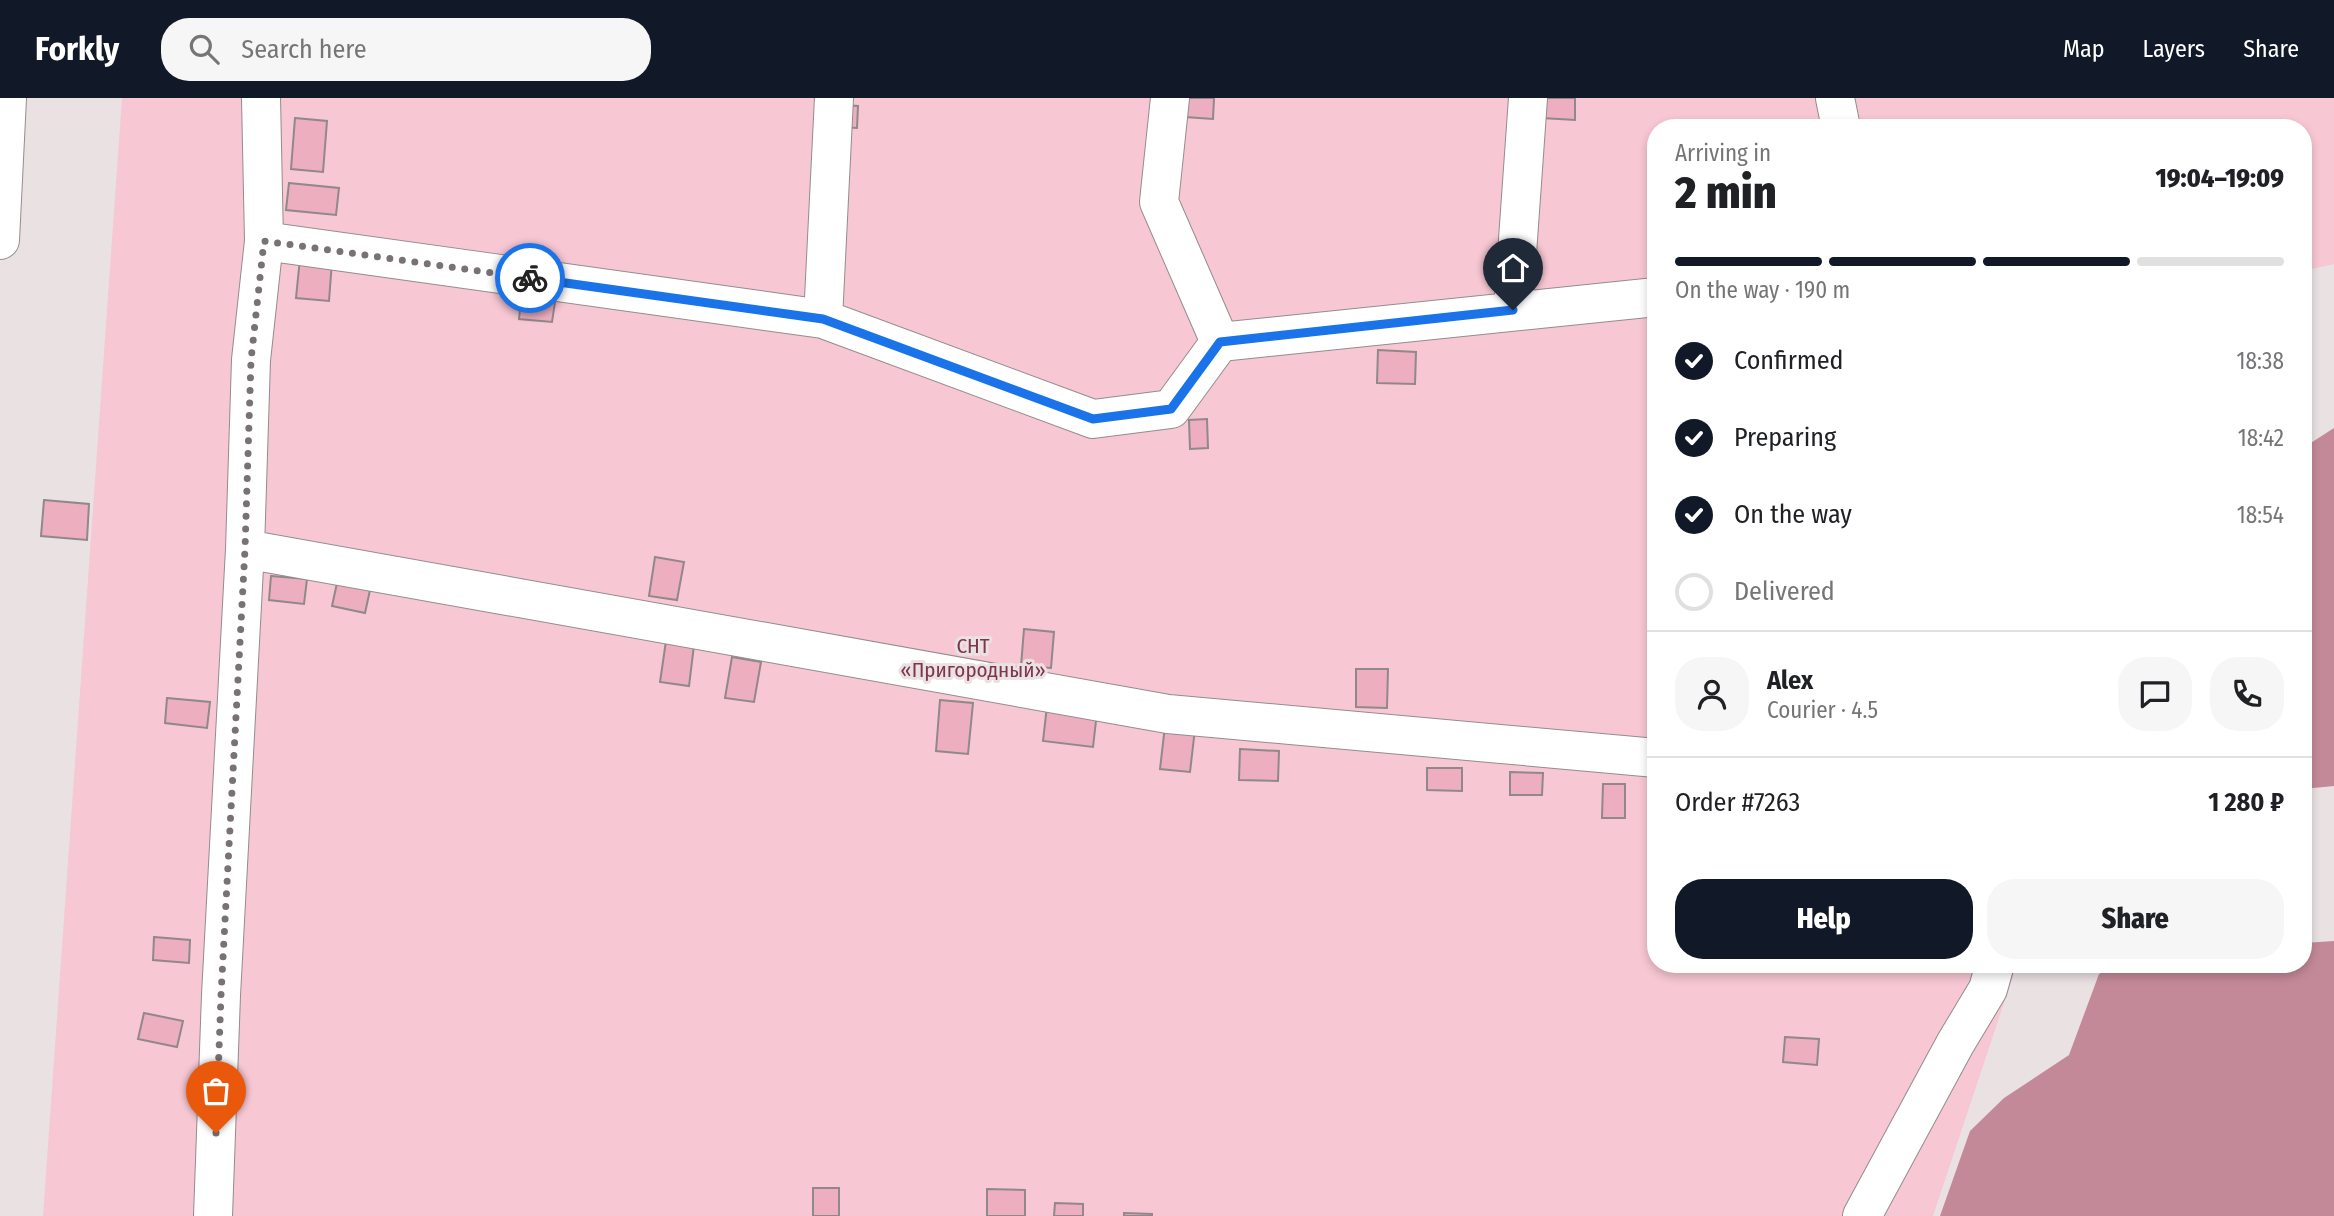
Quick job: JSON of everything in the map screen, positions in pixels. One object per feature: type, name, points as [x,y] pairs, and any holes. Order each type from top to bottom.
[{"type":"street","points":[[0,240],[7,98]]},
{"type":"street","points":[[213,1216],[221,995],[245,549],[251,360],[264,241],[261,98]]},
{"type":"street","points":[[823,319],[834,98]]},
{"type":"street","points":[[1170,98],[1159,202],[1220,342]]},
{"type":"street","points":[[1513,310],[1528,98]]},
{"type":"street","points":[[1835,98],[1839,119]]},
{"type":"street","points":[[264,241],[823,319],[1093,419],[1171,409],[1220,342],[1647,298]]},
{"type":"street","points":[[245,549],[1168,714],[1647,757]]},
{"type":"street","points":[[1862,1216],[1955,1044],[1988,989],[1992,973]]},
{"type":"green space","name":"СНТ «Пригородный»","points":[[122,98],[2334,98],[2334,264],[2312,269],[2312,119],[1647,119],[1647,973],[2014,973],[1933,1216],[43,1216]]},
{"type":"shaded area","points":[[2334,428],[2334,786],[2312,788],[2312,442]]},
{"type":"shaded area","points":[[2334,941],[2334,1216],[1940,1216],[1970,1131],[2004,1098],[2069,1055],[2099,974],[2312,973],[2312,942]]},
{"type":"building","points":[[1186,98],[1214,98],[1213,119],[1185,117]]},
{"type":"building","points":[[1543,98],[1575,98],[1575,120],[1542,118]]},
{"type":"building","points":[[826,104],[858,106],[857,128],[825,126]]},
{"type":"building","points":[[295,118],[327,121],[323,172],[291,169]]},
{"type":"building","points":[[289,183],[339,188],[336,215],[286,210]]},
{"type":"building","points":[[300,258],[332,261],[329,301],[296,298]]},
{"type":"building","points":[[523,284],[557,289],[552,322],[519,319]]},
{"type":"building","points":[[1378,350],[1416,352],[1415,384],[1377,383]]},
{"type":"building","points":[[1207,419],[1208,448],[1190,449],[1189,420]]},
{"type":"building","points":[[44,500],[89,504],[87,540],[41,536]]},
{"type":"building","points":[[655,557],[684,562],[677,600],[649,596]]},
{"type":"building","points":[[271,576],[307,579],[304,604],[269,600]]},
{"type":"building","points":[[337,583],[370,590],[365,613],[332,606]]},
{"type":"building","points":[[1024,629],[1054,632],[1051,668],[1021,666]]},
{"type":"building","points":[[666,641],[694,645],[689,686],[660,682]]},
{"type":"building","points":[[732,657],[761,662],[754,702],[725,698]]},
{"type":"building","points":[[1356,669],[1388,669],[1387,708],[1356,707]]},
{"type":"building","points":[[167,698],[210,702],[207,728],[165,723]]},
{"type":"building","points":[[940,700],[973,703],[968,754],[936,751]]},
{"type":"building","points":[[1047,706],[1097,712],[1093,747],[1043,741]]},
{"type":"building","points":[[1165,726],[1195,729],[1190,772],[1160,769]]},
{"type":"building","points":[[1240,749],[1279,751],[1278,781],[1239,780]]},
{"type":"building","points":[[1427,768],[1462,768],[1462,791],[1427,790]]},
{"type":"building","points":[[1510,772],[1543,773],[1542,795],[1510,795]]},
{"type":"building","points":[[1603,784],[1625,784],[1625,818],[1602,818]]},
{"type":"building","points":[[154,937],[190,940],[189,963],[153,960]]},
{"type":"building","points":[[144,1013],[183,1021],[177,1047],[138,1039]]},
{"type":"building","points":[[1785,1037],[1819,1039],[1817,1065],[1783,1062]]},
{"type":"building","points":[[813,1188],[839,1188],[839,1216],[813,1216]]},
{"type":"building","points":[[987,1189],[1025,1190],[1025,1216],[987,1216]]},
{"type":"building","points":[[1055,1203],[1083,1204],[1083,1216],[1054,1216]]},
{"type":"building","points":[[1124,1213],[1152,1214],[1152,1216],[1124,1216]]},
{"type":"way so far","points":[[216,1133],[245,549],[251,360],[264,241],[530,278]]},
{"type":"route","points":[[530,278],[823,319],[1093,419],[1171,409],[1220,342],[1513,310]]}]
